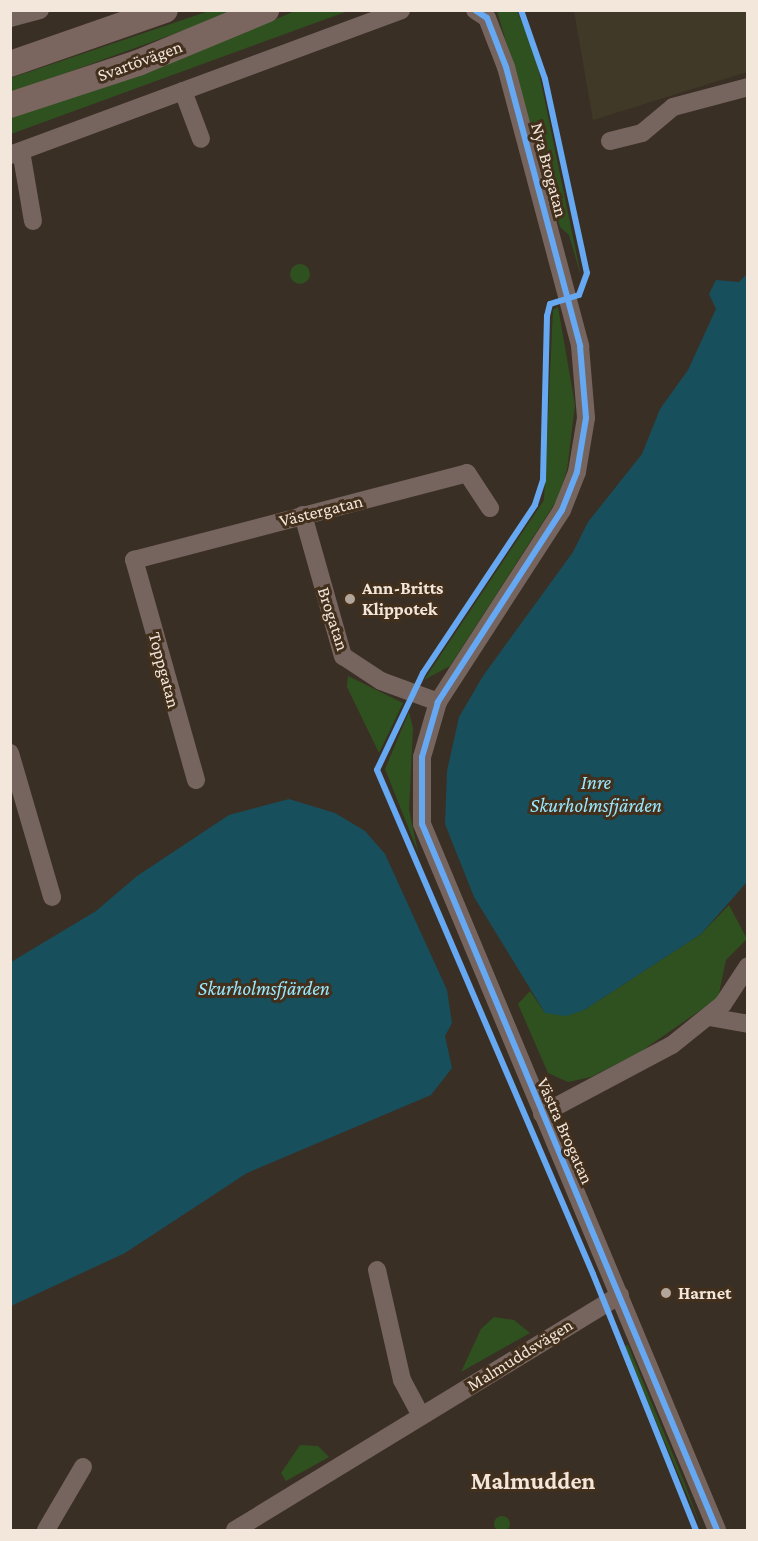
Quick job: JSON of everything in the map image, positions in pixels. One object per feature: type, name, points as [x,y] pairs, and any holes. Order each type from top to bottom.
[{"type":"main road","points":[[10,64],[165,10]]},
{"type":"main road","name":"Svartövägen","points":[[10,105],[138,63],[266,10]]},
{"type":"street","points":[[10,18],[40,10]]},
{"type":"street","points":[[33,221],[16,153],[401,10]]},
{"type":"street","name":"Nya Brogatan","points":[[438,702],[562,510],[577,472],[586,418],[580,346],[506,67],[487,18],[474,10]]},
{"type":"street","points":[[610,141],[642,133],[673,107],[747,87]]},
{"type":"street","points":[[183,91],[201,139]]},
{"type":"street","name":"Västergatan","points":[[134,560],[467,473],[490,508]]},
{"type":"street","name":"Brogatan","points":[[303,515],[343,657],[381,681],[438,702]]},
{"type":"street","name":"Toppgatan","points":[[134,560],[196,780]]},
{"type":"street","name":"Västra Brogatan","points":[[438,702],[422,757],[424,834],[717,1530]]},
{"type":"street","points":[[10,753],[52,897]]},
{"type":"street","points":[[542,1114],[639,1066],[709,1017],[747,966]]},
{"type":"street","points":[[709,1017],[747,1024]]},
{"type":"street","points":[[377,1270],[402,1380],[421,1415]]},
{"type":"street","name":"Malmuddsvägen","points":[[235,1530],[620,1295]]},
{"type":"street","points":[[46,1530],[83,1467]]},
{"type":"shaded area","points":[[574,11],[747,11],[747,72],[593,120]]},
{"type":"green space","points":[[209,11],[237,11],[11,93],[11,78]]},
{"type":"green space","points":[[295,11],[348,11],[11,134],[10,116],[183,58]]},
{"type":"green space","points":[[497,11],[517,11],[535,53],[581,276],[569,235],[560,227]]},
{"type":"green space","points":[[300,264],[307,267],[310,274],[307,281],[300,284],[293,281],[290,274],[293,267]]},
{"type":"green space","points":[[558,307],[575,405],[567,470],[557,500],[450,666],[424,680],[544,500],[553,310]]},
{"type":"green space","points":[[348,676],[403,703],[379,753],[347,687]]},
{"type":"green space","points":[[409,712],[413,728],[409,810],[418,852],[385,769]]},
{"type":"green space","points":[[729,905],[747,939],[726,960],[718,998],[640,1052],[591,1077],[568,1082],[548,1073],[518,1004],[530,991],[545,1013],[584,1010],[701,934]]},
{"type":"green space","points":[[494,1317],[514,1320],[530,1333],[461,1372],[481,1329]]},
{"type":"green space","points":[[628,1345],[683,1479],[702,1530],[624,1346]]},
{"type":"green space","points":[[300,1445],[318,1446],[329,1457],[286,1481],[281,1473]]},
{"type":"green space","points":[[499,1516],[505,1516],[510,1524],[508,1530],[499,1532],[494,1527],[494,1521]]},
{"type":"water","name":"Inre Skurholmsfjärden","points":[[747,274],[747,882],[701,934],[584,1010],[566,1016],[545,1013],[474,897],[445,824],[447,771],[459,717],[483,676],[573,552],[588,522],[642,454],[660,409],[688,370],[716,309],[709,294],[716,280],[739,282]]},
{"type":"water","name":"Skurholmsfjärden","points":[[289,799],[335,813],[365,831],[385,854],[447,990],[452,1023],[445,1036],[452,1068],[431,1095],[247,1173],[125,1253],[11,1306],[11,962],[96,911],[137,876],[229,815]]},
{"type":"cycle path","points":[[475,10],[487,18],[506,67],[580,346],[586,418],[577,472],[562,510],[438,702],[422,757],[422,824],[717,1530]]},
{"type":"cycle path","points":[[521,10],[545,79],[587,273],[579,295],[550,304],[547,316],[543,480],[535,505],[423,673],[377,770],[593,1274],[696,1530]]},
{"type":"place","name":"Ann-Britts Klippotek","points":[[350,599]]},
{"type":"place","name":"Harnet","points":[[666,1293]]},
{"type":"district","name":"Malmudden","points":[[533,1481]]}]
